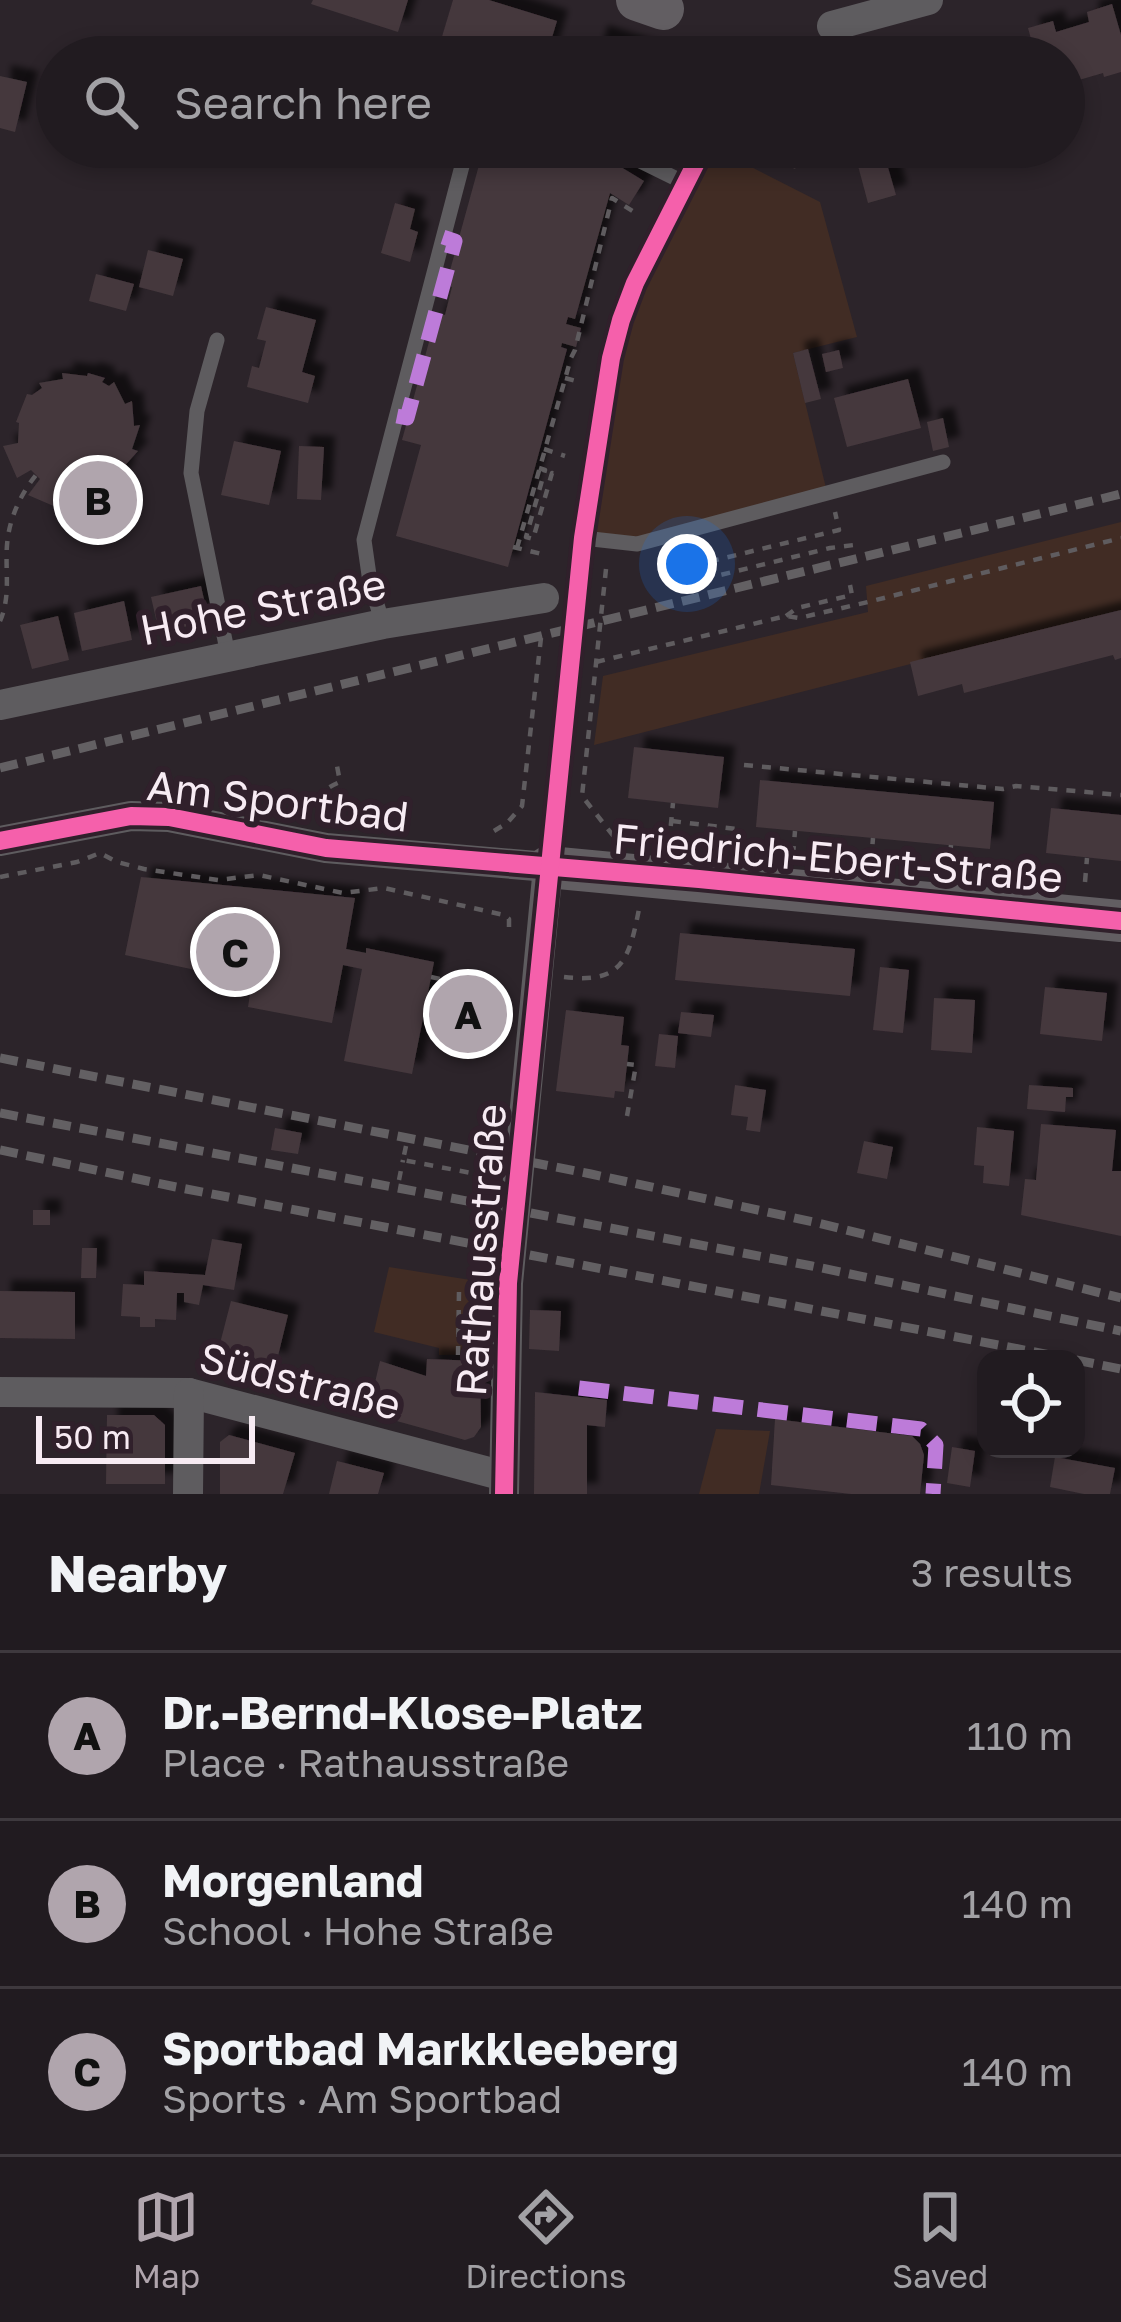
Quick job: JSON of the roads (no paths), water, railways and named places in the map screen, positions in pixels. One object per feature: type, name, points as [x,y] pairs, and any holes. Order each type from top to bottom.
[{"type":"street","points":[[832,26],[928,0]]},
{"type":"street","name":"Hohe Straße","points":[[0,705],[383,624],[543,611]]},
{"type":"street","name":"Am Sportbad","points":[[0,841],[131,816],[169,817],[326,848],[548,867]]},
{"type":"street","name":"Friedrich-Ebert-Straße","points":[[548,867],[1121,921]]},
{"type":"street","name":"Rathausstraße","points":[[504,1485],[507,1302],[548,867]]},
{"type":"street","name":"Südstraße","points":[[0,1392],[189,1393],[504,1485]]},
{"type":"street","points":[[188,1494],[189,1393]]},
{"type":"lane","points":[[383,624],[364,540],[461,168]]},
{"type":"lane","points":[[654,168],[685,183]]},
{"type":"lane","points":[[217,340],[197,411],[190,472],[227,655]]},
{"type":"lane","points":[[583,538],[641,543],[943,462]]},
{"type":"railway","points":[[0,768],[1121,494]]},
{"type":"railway","points":[[0,1058],[591,1174],[818,1223],[1121,1298]]},
{"type":"railway","points":[[0,1113],[812,1266],[1121,1331]]},
{"type":"railway","points":[[0,1150],[1024,1350]]},
{"type":"railway","points":[[1085,1362],[1121,1369]]},
{"type":"place","name":"Morgenland","points":[[98,500]]},
{"type":"place","name":"Sportbad Markkleeberg","points":[[235,952]]},
{"type":"place","name":"Dr.-Bernd-Klose-Platz","points":[[468,1014]]}]
